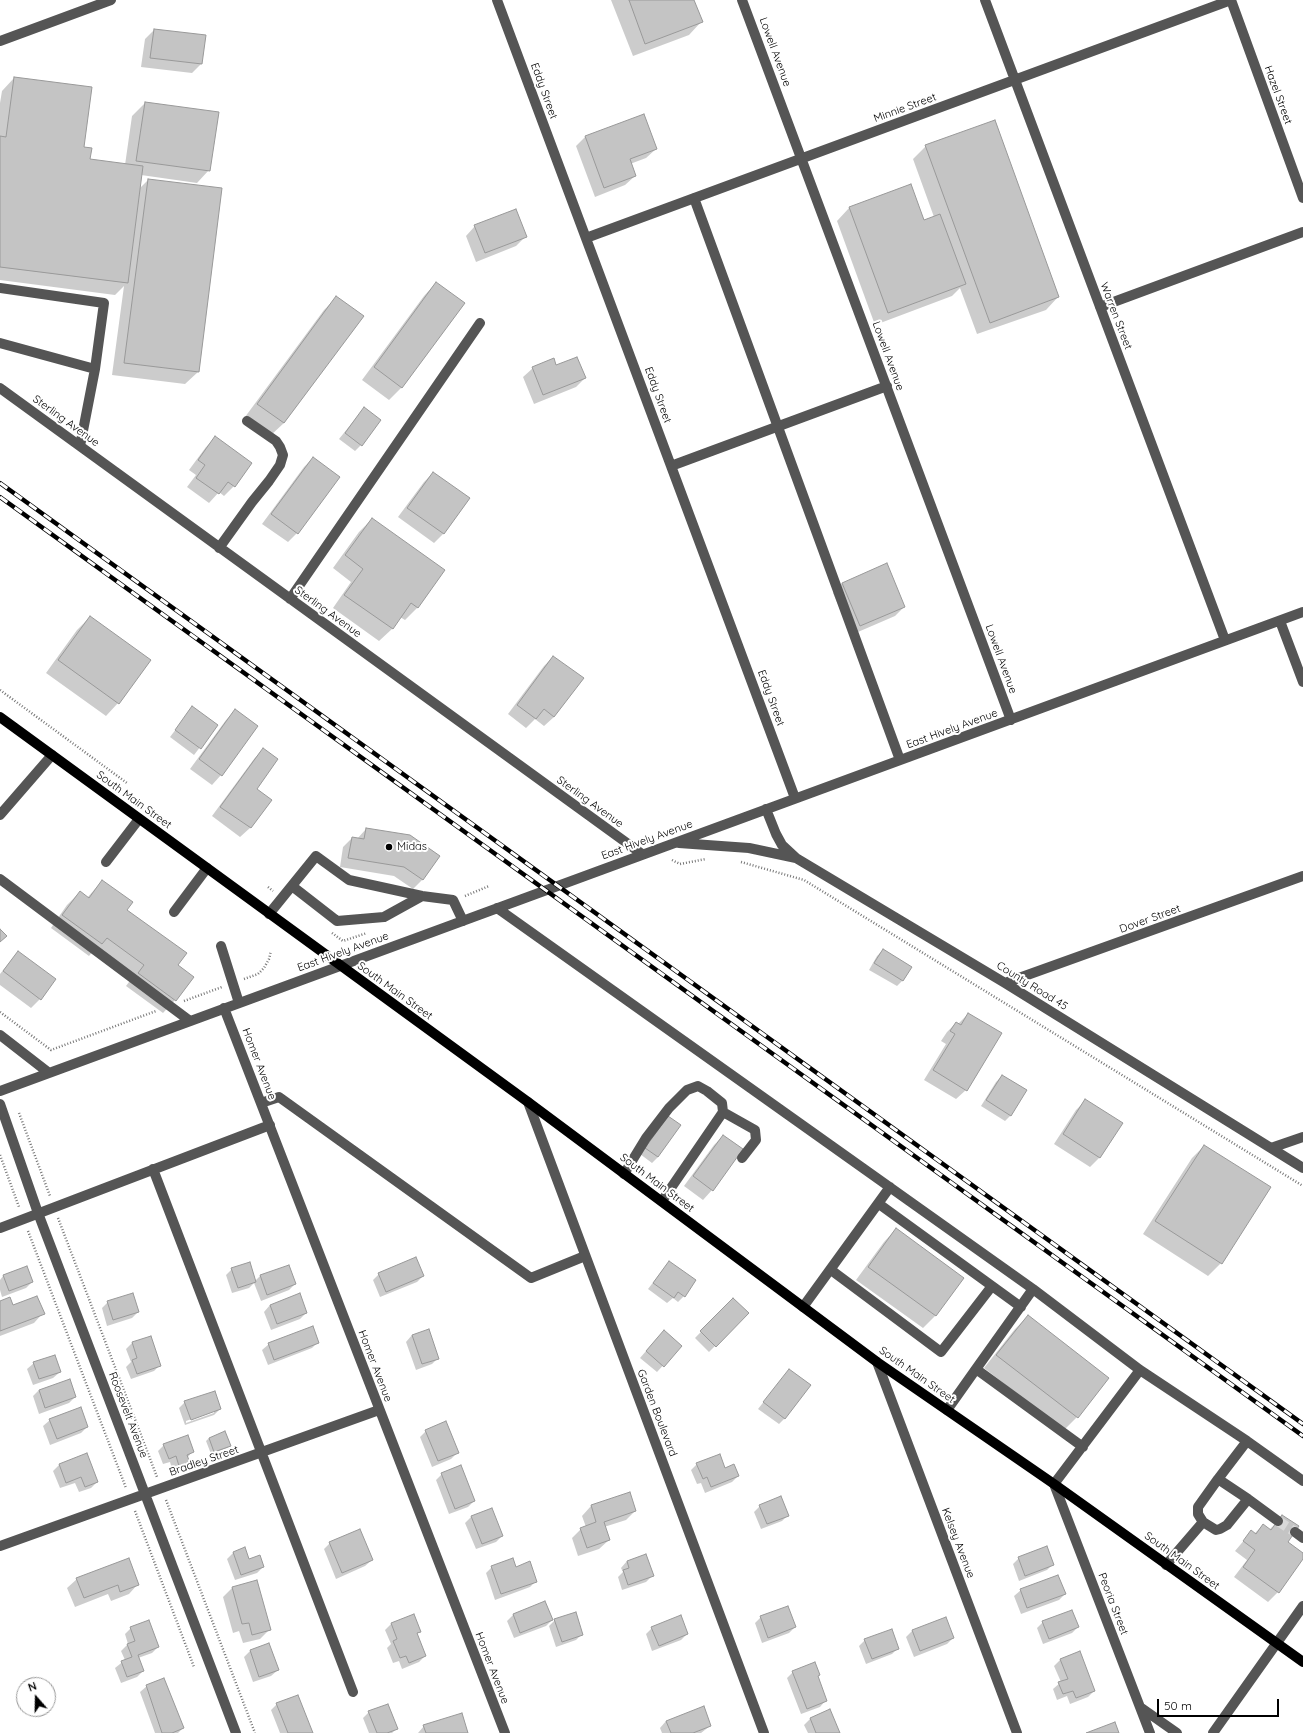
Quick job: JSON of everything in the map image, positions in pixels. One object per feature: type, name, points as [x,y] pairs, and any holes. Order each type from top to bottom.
[{"type":"main road","name":"South Main Street","points":[[0,717],[528,1102],[877,1362],[1054,1484],[1303,1662]]},
{"type":"street","points":[[0,42],[111,0]]},
{"type":"street","name":"Eddy Street","points":[[497,0],[795,798]]},
{"type":"street","name":"Lowell Avenue","points":[[742,0],[1011,720]]},
{"type":"street","name":"Warren Street","points":[[985,0],[1225,640]]},
{"type":"street","name":"Minnie Street","points":[[586,238],[1231,0]]},
{"type":"street","name":"Hazel Street","points":[[1231,0],[1303,198]]},
{"type":"street","points":[[694,198],[900,760]]},
{"type":"street","points":[[1100,307],[1303,232]]},
{"type":"street","points":[[0,288],[104,303],[95,369],[80,446]]},
{"type":"street","points":[[290,599],[480,323]]},
{"type":"street","points":[[0,343],[95,369]]},
{"type":"street","points":[[671,466],[887,386]]},
{"type":"street","name":"Sterling Avenue","points":[[0,388],[642,854]]},
{"type":"street","points":[[219,548],[252,502],[270,481],[280,465],[283,456],[276,441],[247,421]]},
{"type":"street","name":"East Hively Avenue","points":[[0,1091],[1303,612]]},
{"type":"street","points":[[1280,621],[1303,682]]},
{"type":"street","points":[[0,815],[52,755]]},
{"type":"street","name":"County Road 45","points":[[766,810],[782,845],[796,858],[1005,983],[1303,1168]]},
{"type":"street","points":[[106,862],[140,819]]},
{"type":"street","points":[[673,843],[749,848],[796,858]]},
{"type":"street","points":[[269,914],[316,856],[349,880],[422,896],[453,900],[463,921]]},
{"type":"street","points":[[174,912],[207,868]]},
{"type":"street","name":"Dover Street","points":[[1005,983],[1303,876]]},
{"type":"street","points":[[0,879],[190,1021]]},
{"type":"street","points":[[292,886],[336,921],[384,917],[422,896]]},
{"type":"street","points":[[497,908],[1033,1289],[1140,1370],[1247,1441],[1303,1481]]},
{"type":"street","points":[[221,946],[239,1003]]},
{"type":"street","name":"Homer Avenue","points":[[224,1008],[505,1733]]},
{"type":"street","points":[[0,1035],[49,1073]]},
{"type":"street","points":[[624,1174],[651,1132],[669,1108],[686,1090],[698,1086],[707,1091],[722,1103],[723,1112],[662,1201]]},
{"type":"street","points":[[261,1103],[279,1097],[530,1278],[585,1256]]},
{"type":"street","name":"Garden Boulevard","points":[[528,1102],[764,1733]]},
{"type":"street","name":"Roosevelt Avenue","points":[[0,1104],[38,1213],[236,1733]]},
{"type":"street","points":[[723,1112],[755,1130],[756,1140],[742,1158]]},
{"type":"street","points":[[0,1228],[270,1125]]},
{"type":"street","points":[[1271,1148],[1303,1136]]},
{"type":"street","points":[[153,1169],[353,1692]]},
{"type":"street","points":[[803,1307],[890,1188]]},
{"type":"street","points":[[879,1204],[1021,1307]]},
{"type":"street","points":[[831,1270],[942,1352],[992,1286]]},
{"type":"street","points":[[947,1410],[1033,1289]]},
{"type":"street","name":"Kelsey Avenue","points":[[877,1362],[1017,1733]]},
{"type":"street","points":[[976,1369],[1083,1446]]},
{"type":"street","points":[[1054,1484],[1140,1370]]},
{"type":"street","name":"Bradley Street","points":[[0,1546],[262,1454],[379,1410]]},
{"type":"street","points":[[1247,1441],[1198,1507],[1198,1514],[1203,1522],[1216,1530],[1220,1529],[1227,1525],[1248,1499]]},
{"type":"street","points":[[1218,1479],[1278,1521]]},
{"type":"street","name":"Peoria Street","points":[[1054,1484],[1150,1733]]},
{"type":"street","points":[[1166,1565],[1203,1522]]},
{"type":"street","points":[[1213,1733],[1303,1606]]},
{"type":"street","points":[[1140,1707],[1176,1733]]},
{"type":"path","points":[[0,690],[127,783]]},
{"type":"path","points":[[672,860],[680,864],[708,859]]},
{"type":"path","points":[[734,860],[804,880],[1303,1186]]},
{"type":"path","points":[[0,1012],[52,1050],[258,974],[270,960],[271,951]]},
{"type":"path","points":[[18,1112],[255,1733]]},
{"type":"path","points":[[0,1155],[194,1667]]},
{"type":"building","points":[[629,0],[694,0],[703,22],[645,44]]},
{"type":"building","points":[[154,29],[206,35],[202,64],[150,58]]},
{"type":"building","points":[[14,77],[92,87],[84,147],[92,148],[90,159],[143,166],[128,283],[0,267],[0,136],[6,137]]},
{"type":"building","points":[[145,102],[219,112],[210,171],[136,161]]},
{"type":"building","points":[[644,114],[657,149],[630,159],[636,176],[604,188],[585,136]]},
{"type":"building","points":[[995,120],[1059,297],[990,323],[925,145]]},
{"type":"building","points":[[148,179],[222,188],[199,372],[124,363]]},
{"type":"building","points":[[911,184],[924,220],[940,214],[966,284],[888,313],[849,207]]},
{"type":"building","points":[[516,209],[527,237],[485,253],[474,225]]},
{"type":"building","points":[[436,282],[465,303],[402,388],[374,367]]},
{"type":"building","points":[[336,296],[364,316],[284,423],[257,404]]},
{"type":"building","points":[[577,357],[586,378],[543,395],[532,367],[554,358],[556,365]]},
{"type":"building","points":[[364,407],[381,420],[362,446],[345,433]]},
{"type":"building","points":[[215,436],[252,463],[235,487],[228,482],[219,494],[196,478],[205,465],[198,460]]},
{"type":"building","points":[[313,457],[340,477],[298,534],[271,514]]},
{"type":"building","points":[[433,472],[470,498],[444,534],[407,508]]},
{"type":"building","points":[[372,518],[445,570],[418,608],[411,603],[393,629],[344,595],[363,569],[345,555]]},
{"type":"building","points":[[887,563],[905,607],[860,626],[842,583]]},
{"type":"building","points":[[90,616],[151,660],[119,704],[58,660]]},
{"type":"building","points":[[553,656],[584,678],[554,717],[544,709],[536,719],[517,705]]},
{"type":"building","points":[[192,706],[218,725],[201,749],[175,730]]},
{"type":"building","points":[[235,709],[258,726],[222,776],[199,759]]},
{"type":"building","points":[[263,748],[278,759],[257,789],[272,800],[251,828],[220,807]]},
{"type":"building","name":"Midas","points":[[366,828],[410,835],[440,856],[423,880],[404,867],[348,858],[352,837],[364,839]]},
{"type":"building","points":[[102,880],[133,902],[127,910],[187,953],[178,965],[194,977],[176,1001],[138,973],[144,965],[107,938],[102,944],[62,915],[80,891],[89,898]]},
{"type":"building","points":[[0,929],[7,936],[0,942]]},
{"type":"building","points":[[883,949],[912,967],[903,981],[874,963]]},
{"type":"building","points":[[18,951],[56,979],[41,1000],[3,971]]},
{"type":"building","points":[[968,1013],[1002,1033],[967,1091],[933,1070],[955,1034],[950,1031],[956,1022],[961,1025]]},
{"type":"building","points":[[1002,1075],[1027,1090],[1011,1116],[986,1100]]},
{"type":"building","points":[[1085,1099],[1123,1123],[1100,1158],[1063,1134]]},
{"type":"building","points":[[668,1116],[681,1125],[658,1157],[645,1148]]},
{"type":"building","points":[[723,1135],[743,1149],[713,1191],[693,1176]]},
{"type":"building","points":[[1204,1145],[1271,1187],[1222,1264],[1155,1221]]},
{"type":"building","points":[[896,1228],[964,1278],[936,1316],[868,1267]]},
{"type":"building","points":[[416,1257],[424,1276],[386,1292],[378,1273]]},
{"type":"building","points":[[669,1261],[696,1280],[685,1297],[678,1292],[674,1298],[653,1283]]},
{"type":"building","points":[[250,1262],[256,1282],[238,1288],[231,1268]]},
{"type":"building","points":[[289,1265],[296,1284],[267,1295],[260,1275]]},
{"type":"building","points":[[27,1266],[33,1282],[9,1291],[3,1275]]},
{"type":"building","points":[[133,1293],[139,1312],[113,1320],[107,1301]]},
{"type":"building","points":[[300,1293],[307,1313],[277,1324],[270,1305]]},
{"type":"building","points":[[37,1296],[45,1314],[0,1331],[0,1301],[10,1297],[13,1305]]},
{"type":"building","points":[[733,1298],[749,1313],[716,1347],[700,1331]]},
{"type":"building","points":[[1028,1315],[1109,1378],[1078,1418],[996,1355]]},
{"type":"building","points":[[313,1326],[319,1343],[274,1360],[268,1343]]},
{"type":"building","points":[[429,1329],[439,1359],[422,1364],[412,1335]]},
{"type":"building","points":[[664,1330],[682,1346],[664,1367],[646,1351]]},
{"type":"building","points":[[151,1336],[161,1366],[137,1374],[132,1360],[137,1358],[132,1342]]},
{"type":"building","points":[[55,1355],[61,1372],[39,1379],[33,1362]]},
{"type":"building","points":[[789,1369],[811,1385],[785,1419],[763,1402]]},
{"type":"building","points":[[70,1379],[76,1397],[45,1408],[39,1390]]},
{"type":"building","points":[[215,1391],[221,1409],[191,1420],[184,1401]]},
{"type":"building","points":[[81,1407],[88,1427],[57,1439],[49,1419]]},
{"type":"building","points":[[446,1421],[459,1453],[438,1461],[425,1430]]},
{"type":"building","points":[[225,1431],[231,1446],[214,1452],[209,1438]]},
{"type":"building","points":[[188,1435],[194,1452],[187,1455],[190,1463],[179,1466],[176,1456],[169,1459],[163,1444]]},
{"type":"building","points":[[87,1453],[98,1482],[85,1487],[81,1477],[66,1483],[59,1464]]},
{"type":"building","points":[[720,1454],[725,1468],[734,1464],[739,1476],[711,1487],[707,1477],[703,1479],[696,1463]]},
{"type":"building","points":[[461,1465],[475,1501],[455,1509],[441,1473]]},
{"type":"building","points":[[630,1492],[636,1511],[604,1522],[610,1540],[587,1548],[580,1528],[596,1522],[591,1505]]},
{"type":"building","points":[[781,1496],[789,1516],[767,1524],[759,1505]]},
{"type":"building","points":[[492,1508],[503,1536],[482,1544],[471,1516]]},
{"type":"building","points":[[1282,1515],[1299,1526],[1288,1542],[1303,1553],[1303,1559],[1279,1593],[1243,1567],[1255,1550],[1243,1541],[1251,1530],[1256,1534],[1263,1524],[1271,1530]]},
{"type":"building","points":[[360,1529],[373,1560],[342,1573],[329,1542]]},
{"type":"building","points":[[1047,1546],[1054,1565],[1025,1576],[1018,1557]]},
{"type":"building","points":[[245,1547],[249,1559],[260,1555],[264,1567],[241,1575],[233,1552]]},
{"type":"building","points":[[646,1554],[654,1576],[628,1585],[623,1570],[629,1568],[627,1561]]},
{"type":"building","points":[[129,1558],[139,1585],[120,1592],[118,1585],[84,1598],[76,1578]]},
{"type":"building","points":[[513,1558],[516,1567],[530,1561],[537,1582],[501,1594],[491,1566]]},
{"type":"building","points":[[1058,1575],[1066,1594],[1027,1608],[1020,1589]]},
{"type":"building","points":[[257,1580],[271,1630],[252,1635],[249,1623],[242,1624],[232,1587]]},
{"type":"building","points":[[545,1601],[553,1620],[520,1633],[513,1614]]},
{"type":"building","points":[[788,1606],[796,1627],[768,1638],[760,1616]]},
{"type":"building","points":[[1072,1610],[1079,1627],[1049,1639],[1042,1621]]},
{"type":"building","points":[[576,1612],[583,1635],[562,1642],[554,1619]]},
{"type":"building","points":[[414,1614],[421,1632],[417,1633],[426,1656],[409,1663],[406,1656],[400,1658],[393,1641],[397,1639],[391,1623]]},
{"type":"building","points":[[681,1615],[688,1634],[659,1646],[651,1627]]},
{"type":"building","points":[[946,1617],[954,1638],[920,1651],[912,1630]]},
{"type":"building","points":[[149,1620],[159,1647],[138,1655],[144,1671],[127,1677],[121,1661],[132,1657],[127,1644],[135,1641],[130,1627]]},
{"type":"building","points":[[892,1629],[899,1649],[872,1659],[864,1639]]},
{"type":"building","points":[[269,1643],[279,1670],[259,1677],[250,1650]]},
{"type":"building","points":[[1080,1651],[1095,1691],[1076,1698],[1073,1691],[1063,1694],[1058,1682],[1068,1679],[1060,1659]]},
{"type":"building","points":[[815,1662],[820,1675],[818,1676],[827,1701],[807,1709],[792,1671]]},
{"type":"building","points":[[164,1678],[184,1728],[172,1733],[162,1733],[146,1685]]},
{"type":"building","points":[[298,1695],[313,1733],[288,1733],[276,1703]]},
{"type":"building","points":[[388,1704],[398,1729],[387,1733],[377,1733],[368,1711]]},
{"type":"building","points":[[704,1706],[711,1726],[693,1733],[671,1733],[666,1721]]},
{"type":"building","points":[[830,1709],[840,1733],[816,1733],[810,1718]]},
{"type":"building","points":[[462,1713],[468,1733],[426,1733],[423,1725]]},
{"type":"building","points":[[1115,1722],[1119,1733],[1086,1733]]},
{"type":"tunnel","points":[[1278,1521],[1295,1532]]},
{"type":"railway","points":[[0,483],[1303,1424]]},
{"type":"railway","points":[[0,497],[1303,1436]]},
{"type":"place","name":"Midas","points":[[389,847]]}]
